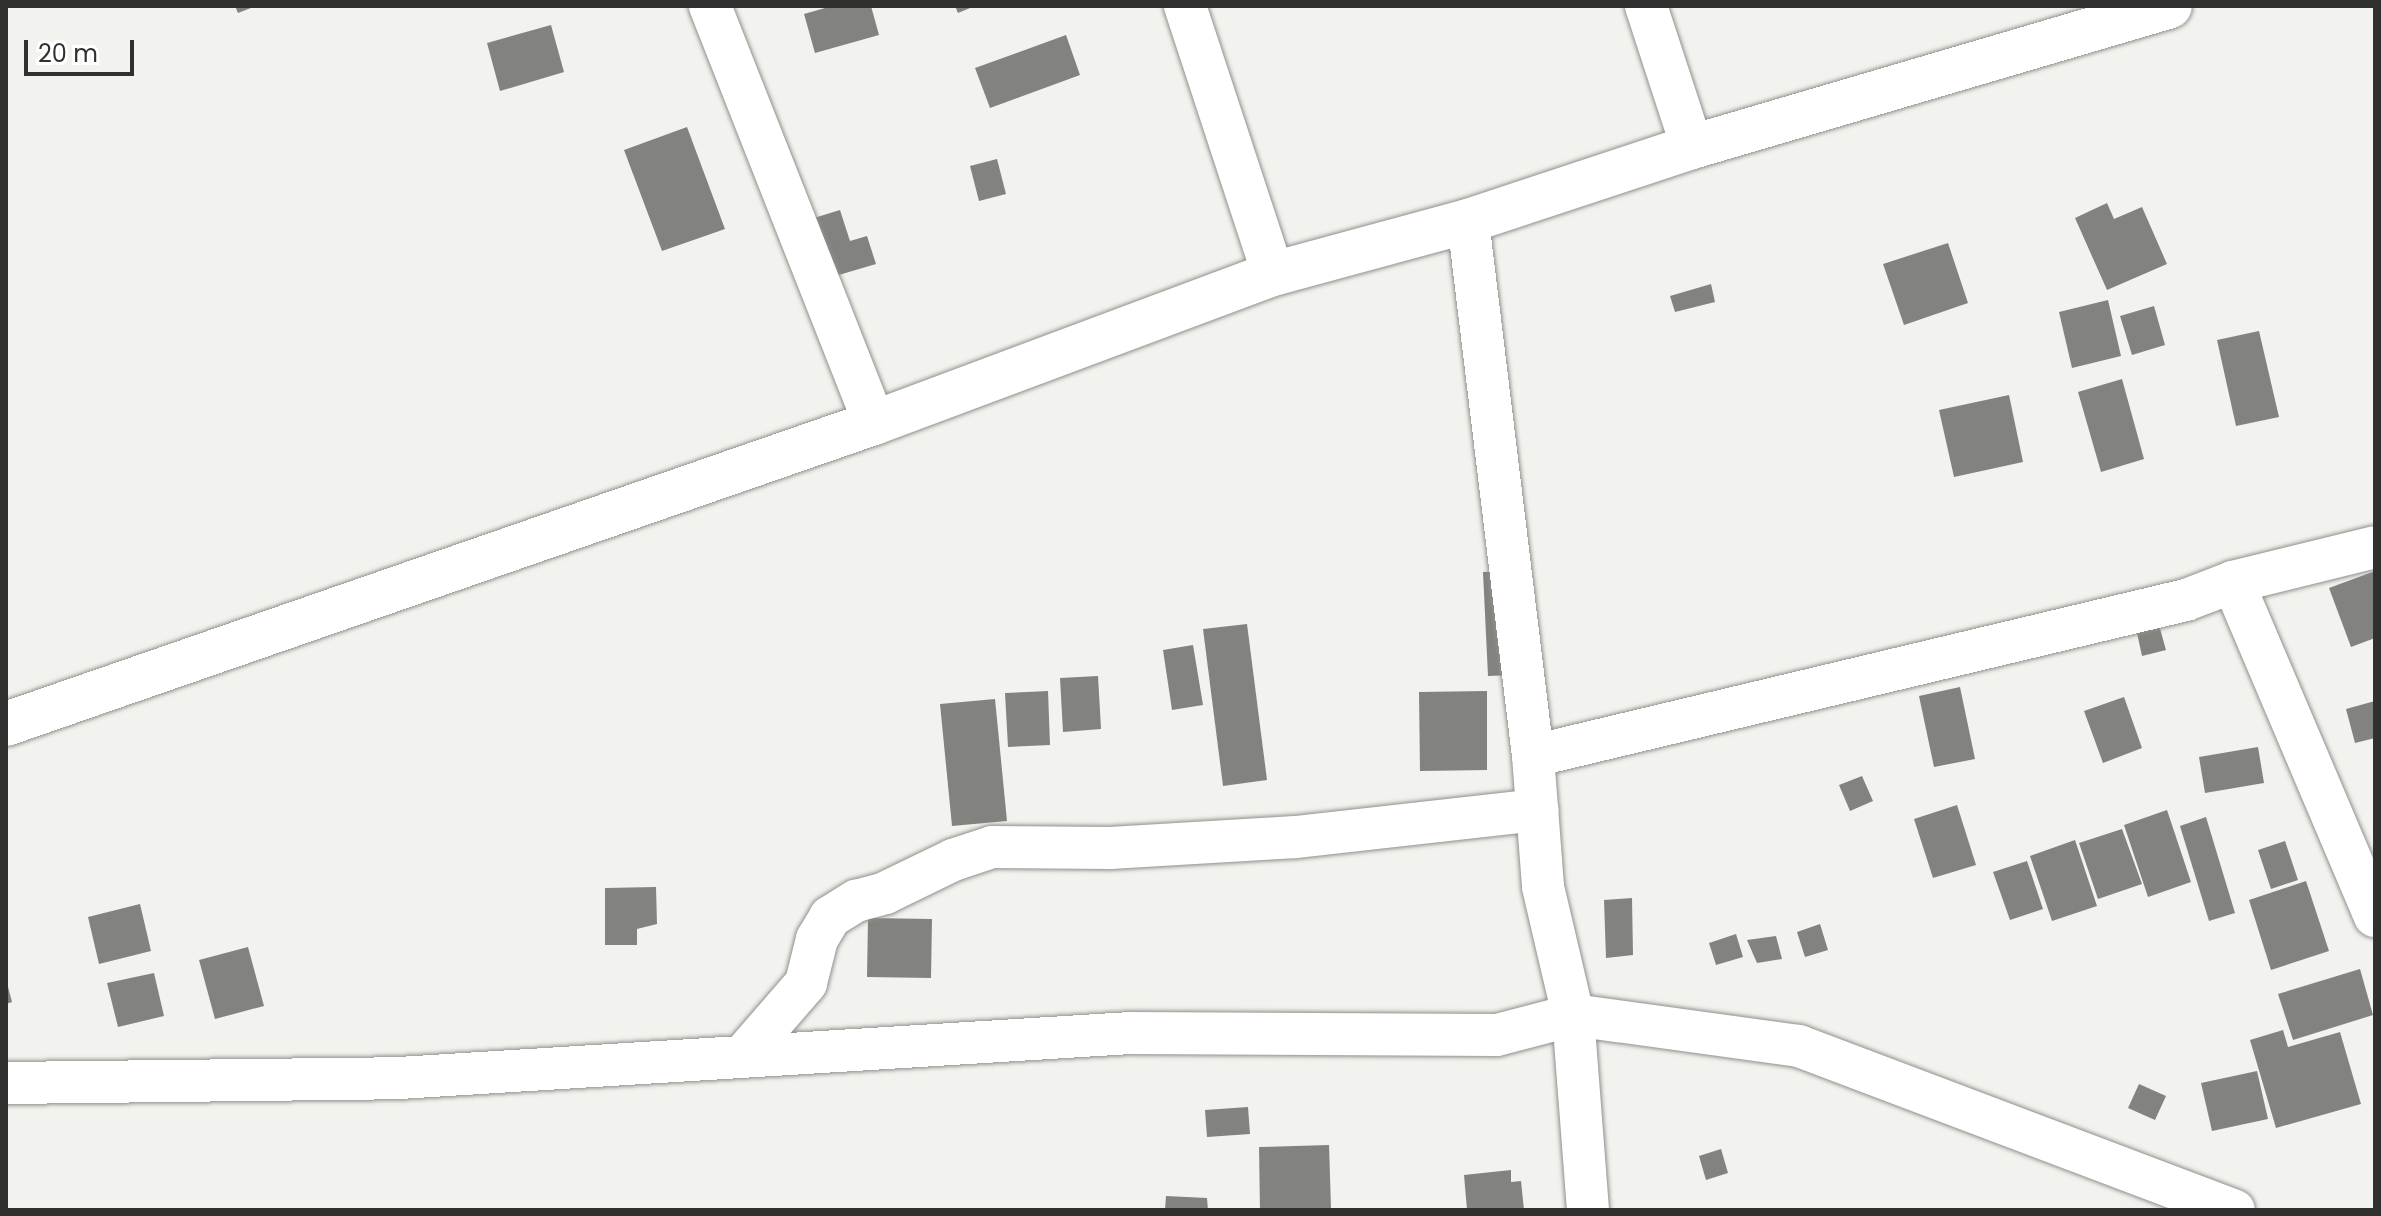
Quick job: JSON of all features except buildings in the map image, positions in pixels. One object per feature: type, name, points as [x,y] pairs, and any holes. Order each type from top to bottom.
[{"type":"street","points":[[710,6],[874,423]]},
{"type":"street","points":[[1185,6],[1273,274]]},
{"type":"street","points":[[1646,6],[1692,147]]},
{"type":"street","points":[[6,724],[874,423],[1273,274],[1468,221],[1692,147],[2152,9]]},
{"type":"street","points":[[1468,221],[1533,756],[1543,887],[1573,1015],[1588,1210]]},
{"type":"street","points":[[1533,756],[2186,600],[2233,582],[2375,547]]},
{"type":"street","points":[[2233,582],[2375,916]]},
{"type":"street","points":[[742,1057],[806,983],[809,960],[830,917],[856,901],[885,893],[953,860],[992,847],[1110,848],[1296,837],[1537,810]]},
{"type":"street","points":[[6,1083],[399,1078],[1130,1033],[1497,1035],[1573,1015],[1799,1046],[2234,1210]]}]
